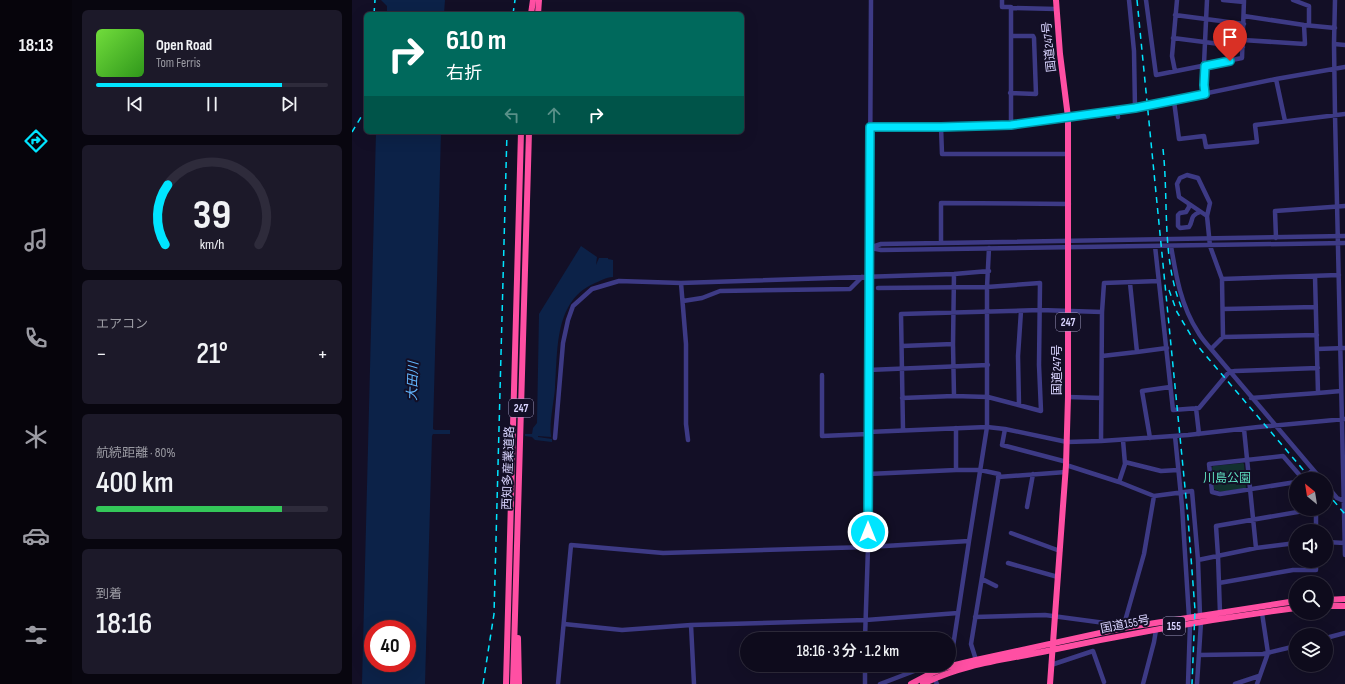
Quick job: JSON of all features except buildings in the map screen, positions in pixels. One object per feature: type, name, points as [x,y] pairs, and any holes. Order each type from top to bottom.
[{"type":"highway","points":[[531,12],[533,0]]},
{"type":"highway","points":[[538,12],[539,0]]},
{"type":"highway","name":"国道247号","points":[[1053,647],[1067,464],[1069,248],[1068,117],[1060,54],[1056,0]]},
{"type":"highway","name":"西知多産業道路","points":[[506,684],[521,134]]},
{"type":"highway","name":"西知多産業道路","points":[[513,684],[529,134]]},
{"type":"highway","points":[[1333,600],[1345,599]]},
{"type":"highway","name":"国道155号","points":[[1201,619],[1220,613],[1289,602]]},
{"type":"highway","points":[[1333,606],[1345,606]]},
{"type":"highway","name":"国道155号","points":[[923,684],[936,681],[966,667],[1053,647],[1123,628],[1289,609]]},
{"type":"highway","name":"247","points":[[502,684],[505,619],[509,612]]},
{"type":"highway","name":"247","points":[[515,617],[518,623],[519,684]]},
{"type":"highway","name":"国道155号","points":[[956,663],[1156,630],[1190,621]]},
{"type":"highway","points":[[1050,684],[1053,647]]},
{"type":"highway","name":"国道155号","points":[[911,684],[934,672]]},
{"type":"street","points":[[866,632],[868,547],[870,0]]},
{"type":"street","points":[[1002,0],[1002,7],[1056,9]]},
{"type":"street","points":[[1129,0],[1134,51],[1135,108]]},
{"type":"street","points":[[1146,0],[1156,75],[1242,58],[1244,1],[1223,0]]},
{"type":"street","points":[[1175,71],[1172,56],[1177,0]]},
{"type":"street","points":[[1205,94],[1207,0]]},
{"type":"street","points":[[1243,40],[1305,44],[1309,6],[1293,0]]},
{"type":"street","points":[[1335,0],[1334,68],[1337,236],[1343,348],[1341,391],[1345,492],[1345,555]]},
{"type":"street","points":[[1011,8],[1011,125]]},
{"type":"street","points":[[1175,15],[1244,24]]},
{"type":"street","points":[[1244,16],[1335,28]]},
{"type":"street","points":[[1010,93],[1036,94],[1034,38],[1033,36],[1011,36]]},
{"type":"street","points":[[1173,38],[1243,46]]},
{"type":"street","points":[[1334,44],[1345,45]]},
{"type":"street","points":[[870,127],[1011,125],[1135,108],[1276,79],[1345,67]]},
{"type":"street","points":[[1276,79],[1285,121]]},
{"type":"street","points":[[1174,101],[1179,139],[1204,136],[1206,147],[1257,142],[1255,125],[1345,114]]},
{"type":"street","points":[[1117,110],[1118,117]]},
{"type":"street","points":[[941,127],[942,154],[1068,154]]},
{"type":"street","points":[[1207,216],[1179,196],[1177,184],[1180,178],[1187,175],[1198,178],[1210,204],[1207,216],[1210,246],[1222,279],[1223,337]]},
{"type":"street","points":[[941,243],[941,203],[1069,204]]},
{"type":"street","points":[[1186,212],[1189,204]]},
{"type":"street","points":[[1276,238],[1275,211],[1345,206]]},
{"type":"street","points":[[1192,217],[1186,212],[1180,212],[1178,215],[1178,226],[1180,228],[1189,227],[1191,225],[1192,217],[1196,213],[1200,212]]},
{"type":"street","points":[[869,248],[881,244],[1345,236]]},
{"type":"street","points":[[869,248],[881,250],[1345,243]]},
{"type":"street","points":[[1155,246],[1173,410],[1199,408],[1229,372],[1318,368]]},
{"type":"street","points":[[1171,246],[1180,292],[1187,312],[1198,332],[1229,372],[1313,470],[1303,479],[1283,456],[1209,464],[1212,492],[1220,494],[1289,483]]},
{"type":"street","points":[[955,632],[968,540],[987,427],[987,287],[989,248]]},
{"type":"street","points":[[555,438],[563,343],[570,312],[573,306],[592,289],[619,281],[681,283],[954,274],[989,271]]},
{"type":"street","points":[[954,274],[954,396]]},
{"type":"street","points":[[1222,279],[1339,275]]},
{"type":"street","points":[[1315,276],[1318,393]]},
{"type":"street","points":[[683,301],[702,298],[720,291],[850,288],[862,277]]},
{"type":"street","points":[[1101,441],[1102,312],[1104,283],[1160,281]]},
{"type":"street","points":[[681,283],[686,344],[686,424],[688,440]]},
{"type":"street","points":[[878,288],[987,287],[1040,283],[1040,411],[988,397],[954,396],[902,398]]},
{"type":"street","points":[[1130,283],[1137,352]]},
{"type":"street","points":[[1222,309],[1316,307]]},
{"type":"street","points":[[903,430],[901,314],[1040,310],[1102,312]]},
{"type":"street","points":[[1019,405],[1018,356],[1021,311]]},
{"type":"street","points":[[1211,349],[1223,337],[1317,335]]},
{"type":"street","points":[[902,346],[953,344]]},
{"type":"street","points":[[1102,356],[1167,348]]},
{"type":"street","points":[[1317,349],[1343,348]]},
{"type":"street","points":[[868,370],[988,365]]},
{"type":"street","points":[[822,375],[822,436],[903,430],[987,427],[1067,442],[1101,441],[1199,434],[1343,419]]},
{"type":"street","points":[[1150,438],[1142,391],[1170,387]]},
{"type":"street","points":[[1251,398],[1341,391]]},
{"type":"street","points":[[1068,397],[1101,398]]},
{"type":"street","points":[[1196,408],[1199,434]]},
{"type":"street","points":[[956,428],[956,470]]},
{"type":"street","points":[[1244,429],[1256,548]]},
{"type":"street","points":[[1005,430],[1002,445],[1067,464],[1154,496],[1180,491],[1192,491],[1201,619],[1197,684]]},
{"type":"street","points":[[1174,436],[1180,491],[1190,621],[1188,684]]},
{"type":"street","points":[[1119,482],[1124,462],[1124,440]]},
{"type":"street","points":[[1124,462],[1160,471],[1178,470]]},
{"type":"street","points":[[868,474],[956,470],[980,470],[999,474],[971,644],[976,660]]},
{"type":"street","points":[[998,477],[1066,472]]},
{"type":"street","points":[[1027,507],[1033,474]]},
{"type":"street","points":[[1333,493],[1337,498],[1344,501]]},
{"type":"street","points":[[1123,628],[1144,554],[1154,496]]},
{"type":"street","points":[[1220,613],[1220,583],[1216,526],[1289,513]]},
{"type":"street","points":[[1012,533],[1060,551]]},
{"type":"street","points":[[558,684],[571,545],[663,553],[868,547],[968,540]]},
{"type":"street","points":[[1333,542],[1345,543]]},
{"type":"street","points":[[1198,560],[1256,548],[1289,544]]},
{"type":"street","points":[[1008,563],[1058,578]]},
{"type":"street","points":[[1220,583],[1293,570],[1316,570],[1316,568]]},
{"type":"street","points":[[982,579],[996,586]]},
{"type":"street","points":[[564,624],[622,630],[691,625],[866,620],[958,613]]},
{"type":"street","points":[[1257,684],[1268,653],[1262,613]]},
{"type":"street","points":[[975,617],[1055,616],[1105,623],[1107,632]]},
{"type":"street","points":[[691,625],[694,684]]},
{"type":"street","points":[[1143,684],[1156,630]]},
{"type":"street","points":[[1333,637],[1345,634]]},
{"type":"street","points":[[1198,655],[1268,653],[1289,648]]},
{"type":"street","points":[[1051,665],[1093,651],[1104,682]]},
{"type":"street","points":[[865,672],[865,684]]},
{"type":"street","points":[[880,684],[912,672]]},
{"type":"street","points":[[1235,684],[1259,676]]},
{"type":"green space","name":"川島公園","points":[[1243,463],[1246,488],[1221,492],[1214,489],[1213,466]]},
{"type":"water","points":[[381,0],[445,0],[444,12],[387,12],[387,6]]},
{"type":"water","name":"大田川","points":[[376,134],[441,134],[433,429],[450,430],[450,434],[433,434],[425,684],[362,684]]},
{"type":"water","points":[[581,246],[597,257],[596,265],[599,258],[608,258],[613,260],[613,277],[601,280],[580,292],[571,303],[565,315],[560,329],[558,344],[551,437],[538,436],[552,439],[552,442],[535,440],[532,437],[525,436],[525,434],[532,434],[533,428],[537,423],[539,314]]},
{"type":"railway","points":[[374,12],[375,0]]},
{"type":"railway","points":[[513,12],[515,0]]},
{"type":"railway","points":[[1137,0],[1188,518],[1195,610],[1192,684]]},
{"type":"railway","points":[[352,132],[364,112]]},
{"type":"railway","points":[[483,684],[494,614],[507,134]]},
{"type":"railway","points":[[1163,149],[1168,250],[1175,290],[1182,309]]},
{"type":"railway","points":[[1169,290],[1177,312],[1196,344],[1305,472]]},
{"type":"railway","points":[[1333,500],[1345,514]]},
{"type":"route","points":[[868,532],[870,127],[982,127],[1011,125],[1148,106],[1205,94],[1205,66],[1230,61]]}]
